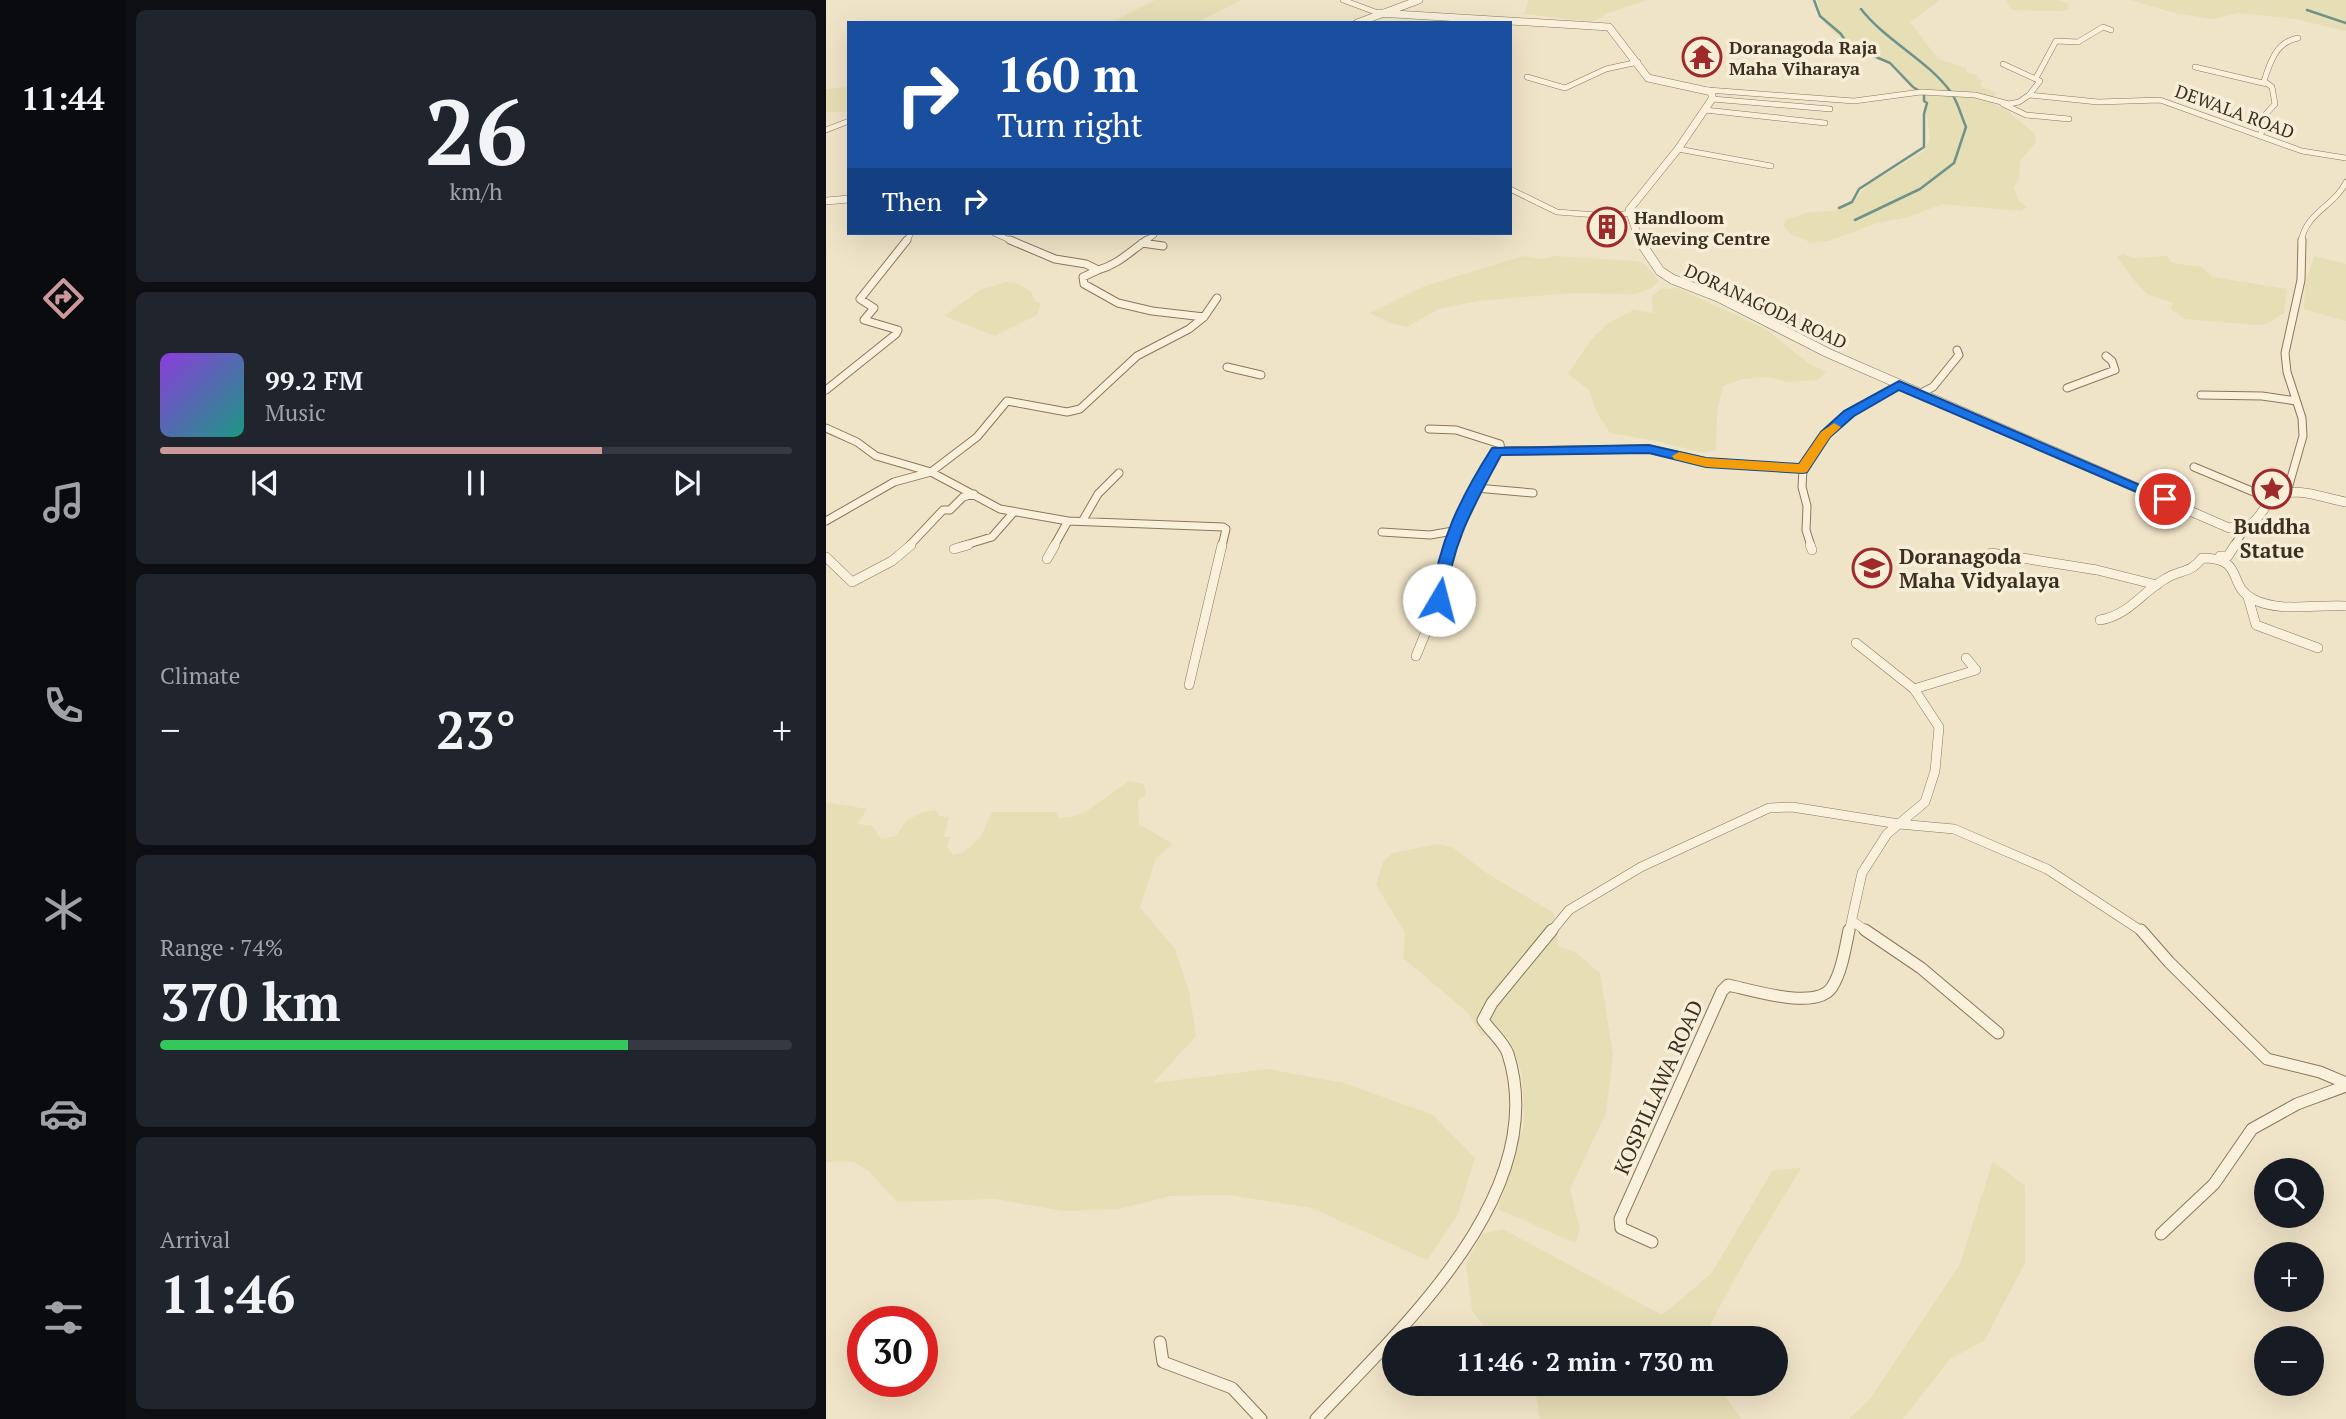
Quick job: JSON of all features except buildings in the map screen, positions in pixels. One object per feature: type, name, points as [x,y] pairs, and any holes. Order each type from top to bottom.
[{"type":"street","points":[[1343,0],[1378,13],[1469,20],[1517,19],[1609,27],[1639,62],[1648,78],[1708,90],[1854,101],[1921,92],[1986,97],[2017,112],[2046,119],[2069,120]]},
{"type":"street","points":[[1361,21],[1419,0]]},
{"type":"street","points":[[1512,24],[1517,19]]},
{"type":"street","points":[[2036,78],[2056,41],[2076,44],[2094,35],[2099,28],[2111,30]]},
{"type":"street","points":[[2267,85],[2264,81],[2273,54],[2288,40],[2298,38]]},
{"type":"street","points":[[1527,77],[1565,88],[1606,69],[1639,62]]},
{"type":"street","points":[[2003,64],[2040,81],[2029,95],[2019,102],[2003,103]]},
{"type":"street","points":[[2195,66],[2272,87],[2275,104],[2266,114],[2270,120],[2259,136]]},
{"type":"street","points":[[1512,189],[1557,212],[1610,216],[1630,213],[1634,203],[1646,192],[1706,110],[1712,99],[1712,92],[1708,90]]},
{"type":"street","name":"DEWALA ROAD","points":[[2029,95],[2098,102],[2160,100],[2309,153],[2346,158]]},
{"type":"street","points":[[1712,99],[1830,109]]},
{"type":"street","points":[[1706,110],[1825,123]]},
{"type":"street","points":[[826,130],[847,122]]},
{"type":"street","points":[[1678,149],[1771,166]]},
{"type":"street","points":[[2287,492],[2291,468],[2302,446],[2303,422],[2285,363],[2291,314],[2297,302],[2301,280],[2302,233],[2309,216],[2337,201],[2345,186]]},
{"type":"street","points":[[826,201],[847,199]]},
{"type":"street","name":"DORANAGODA ROAD","points":[[1630,213],[1641,245],[1660,271],[1672,279],[1718,297],[1828,354],[2039,447],[2124,480],[2205,519],[2229,528],[2245,528]]},
{"type":"street","points":[[826,390],[897,334],[898,330],[864,320],[874,308],[860,299],[901,250],[910,235]]},
{"type":"street","points":[[999,235],[1055,259],[1086,264],[1098,270]]},
{"type":"street","points":[[1154,235],[1140,243],[1116,265],[1087,273],[1083,277],[1084,284],[1118,303],[1152,312],[1204,317]]},
{"type":"street","points":[[1140,243],[1163,246]]},
{"type":"street","points":[[826,522],[894,482],[931,472],[976,436],[1007,401],[1045,406],[1060,411],[1080,409],[1137,356],[1189,329],[1204,317],[1217,298]]},
{"type":"street","points":[[1919,394],[1933,387],[1959,355],[1957,350]]},
{"type":"street","points":[[2067,388],[2115,370],[2112,361],[2106,356]]},
{"type":"street","points":[[1227,367],[1261,375]]},
{"type":"street","points":[[1812,550],[1806,530],[1807,506],[1802,487],[1803,469],[1825,435],[1849,414],[1899,385]]},
{"type":"street","points":[[2201,395],[2262,396],[2296,401]]},
{"type":"street","points":[[1429,429],[1438,427],[1465,433],[1500,444],[1501,450]]},
{"type":"street","points":[[826,428],[876,456],[931,472],[1013,513],[1068,521],[1226,529],[1189,685]]},
{"type":"street","points":[[1416,656],[1439,600],[1441,575],[1453,531],[1496,451],[1649,449],[1706,463],[1803,469]]},
{"type":"street","points":[[2194,467],[2273,500]]},
{"type":"street","points":[[1083,520],[1098,494],[1119,473]]},
{"type":"street","points":[[1476,488],[1533,493]]},
{"type":"street","points":[[2100,620],[2109,620],[2127,610],[2157,586],[2161,578],[2182,570],[2193,570],[2202,558],[2228,556],[2245,528],[2256,523],[2276,495],[2287,492],[2346,502]]},
{"type":"street","points":[[826,557],[834,561],[845,578],[852,582],[899,556],[924,532],[929,521],[943,510],[950,510],[963,496],[974,494]]},
{"type":"street","points":[[954,549],[992,537],[1013,513]]},
{"type":"street","points":[[1047,559],[1068,521]]},
{"type":"street","points":[[1382,533],[1430,534],[1453,531]]},
{"type":"street","points":[[1991,553],[2097,570],[2157,586]]},
{"type":"street","points":[[2213,556],[2226,560],[2231,565],[2248,597],[2256,625],[2318,648]]},
{"type":"street","points":[[2248,597],[2257,601],[2309,608],[2333,605],[2346,607]]},
{"type":"street","name":"KOSPILLAWA ROAD","points":[[1652,1242],[1621,1228],[1620,1219],[1722,991],[1728,985],[1801,999],[1820,998],[1831,989],[1842,961],[1862,873],[1880,842],[1925,802],[1935,771],[1939,727],[1914,689],[1856,643]]},
{"type":"street","points":[[1914,689],[1976,670],[1966,657]]},
{"type":"street","points":[[1316,1419],[1455,1265],[1497,1189],[1514,1138],[1516,1089],[1507,1050],[1490,1033],[1483,1020],[1492,1003],[1569,910],[1641,867],[1769,808],[1793,807],[1899,824],[1954,829],[2047,869],[2141,930],[2169,962],[2266,1059],[2320,1072],[2346,1084]]},
{"type":"street","points":[[1852,921],[1921,968],[1998,1032]]},
{"type":"street","points":[[2161,1234],[2214,1184],[2252,1129],[2297,1104],[2346,1084]]},
{"type":"street","points":[[1160,1342],[1163,1362],[1232,1388],[1261,1419]]},
{"type":"shaded area","points":[[1155,0],[1241,0],[1200,21],[1114,21]]},
{"type":"shaded area","points":[[1529,0],[1647,0],[1608,13],[1593,22],[1524,14]]},
{"type":"shaded area","points":[[1817,0],[1940,0],[1910,22],[1938,59],[1966,68],[1967,73],[1978,75],[1977,78],[1983,81],[1980,83],[1982,87],[1997,93],[1989,101],[2004,108],[2034,133],[2036,142],[2020,161],[2019,179],[2014,187],[2018,200],[2027,207],[2021,211],[1942,204],[1909,217],[1877,223],[1829,241],[1812,243],[1790,234],[1784,226],[1785,220],[1809,212],[1834,211],[1851,204],[1868,185],[1924,151],[1930,139],[1924,96],[1919,90],[1912,89],[1888,63],[1855,48],[1835,34],[1824,23]]},
{"type":"shaded area","points":[[2006,0],[2058,0],[2069,4],[2068,9],[2063,11],[2012,10]]},
{"type":"shaded area","points":[[2131,0],[2346,0],[2346,31],[2295,19],[2238,13],[2213,19],[2174,13]]},
{"type":"shaded area","points":[[847,87],[847,112],[826,112],[826,89]]},
{"type":"shaded area","points":[[2123,254],[2133,258],[2167,256],[2172,263],[2201,267],[2213,277],[2287,289],[2284,313],[2267,324],[2254,325],[2185,319],[2171,309],[2173,303],[2147,294],[2117,257]]},
{"type":"shaded area","points":[[1523,256],[1541,259],[1555,256],[1636,261],[1645,264],[1659,281],[1652,288],[1636,294],[1571,293],[1478,301],[1439,309],[1407,327],[1393,324],[1370,313],[1425,286]]},
{"type":"shaded area","points":[[2314,256],[2346,264],[2346,321],[2304,309],[2305,285]]},
{"type":"shaded area","points":[[1006,282],[1017,283],[1031,292],[1035,301],[1041,304],[1037,315],[995,336],[944,316],[980,290]]},
{"type":"shaded area","points":[[1677,288],[1766,329],[1808,363],[1826,372],[1817,380],[1788,382],[1768,377],[1742,379],[1723,386],[1717,413],[1716,450],[1704,453],[1610,433],[1597,413],[1589,390],[1568,374],[1591,340],[1607,324],[1633,310],[1653,313],[1652,296],[1661,289]]},
{"type":"shaded area","points":[[1129,781],[1144,784],[1146,795],[1138,800],[1139,824],[1173,844],[1156,858],[1140,907],[1175,949],[1189,991],[1196,1036],[1153,1083],[1267,1069],[1344,1083],[1433,1115],[1475,1158],[1457,1216],[1427,1260],[1312,1208],[1228,1195],[1170,1196],[1119,1209],[1063,1211],[995,1199],[897,1202],[868,1170],[853,1162],[826,1162],[826,802],[867,809],[858,824],[872,826],[881,839],[896,836],[907,820],[936,810],[939,816],[949,817],[944,837],[950,837],[947,846],[953,855],[962,853],[980,838],[992,812],[1057,812],[1059,818],[1075,816]]},
{"type":"shaded area","points":[[1437,844],[1452,847],[1488,874],[1554,913],[1558,945],[1576,953],[1600,973],[1613,1054],[1606,1113],[1570,1189],[1580,1230],[1575,1243],[1498,1209],[1524,1124],[1522,1074],[1508,1037],[1490,1033],[1482,1036],[1467,1012],[1403,958],[1405,933],[1376,885],[1383,862],[1393,853]]},
{"type":"shaded area","points":[[1993,1161],[2025,1186],[2025,1263],[1984,1341],[1950,1359],[1903,1419],[1849,1419],[1870,1399],[1959,1266]]},
{"type":"shaded area","points":[[1801,1168],[1744,1262],[1710,1326],[1484,1326],[1472,1311],[1466,1264],[1482,1234],[1503,1229],[1662,1315],[1711,1274],[1773,1170]]},
{"type":"shaded area","points":[[1536,1396],[1725,1396],[1741,1419],[1540,1419]]},
{"type":"waterway","points":[[1814,0],[1820,16],[1841,34],[1848,45],[1890,63],[1913,87],[1924,94],[1924,101],[1927,103],[1924,114],[1924,147],[1859,189],[1852,202],[1839,208]]},
{"type":"waterway","points":[[1855,220],[1920,189],[1954,163],[1966,127],[1955,99],[1941,80],[1882,31],[1861,9]]},
{"type":"waterway","points":[[2307,10],[2346,23]]},
{"type":"slow traffic","points":[[1679,456],[1706,463],[1803,469],[1825,435],[1834,427]]},
{"type":"place","name":"Doranagoda Raja Maha Viharaya","points":[[1702,57]]},
{"type":"place","name":"Handloom Waeving Centre","points":[[1607,227]]},
{"type":"place","name":"Buddha Statue","points":[[2272,489]]},
{"type":"place","name":"Doranagoda Maha Vidyalaya","points":[[1872,568]]},
{"type":"route","points":[[1439,600],[1441,575],[1453,531],[1496,451],[1649,449],[1706,463],[1803,469],[1825,435],[1849,414],[1899,385],[2165,499]]}]
